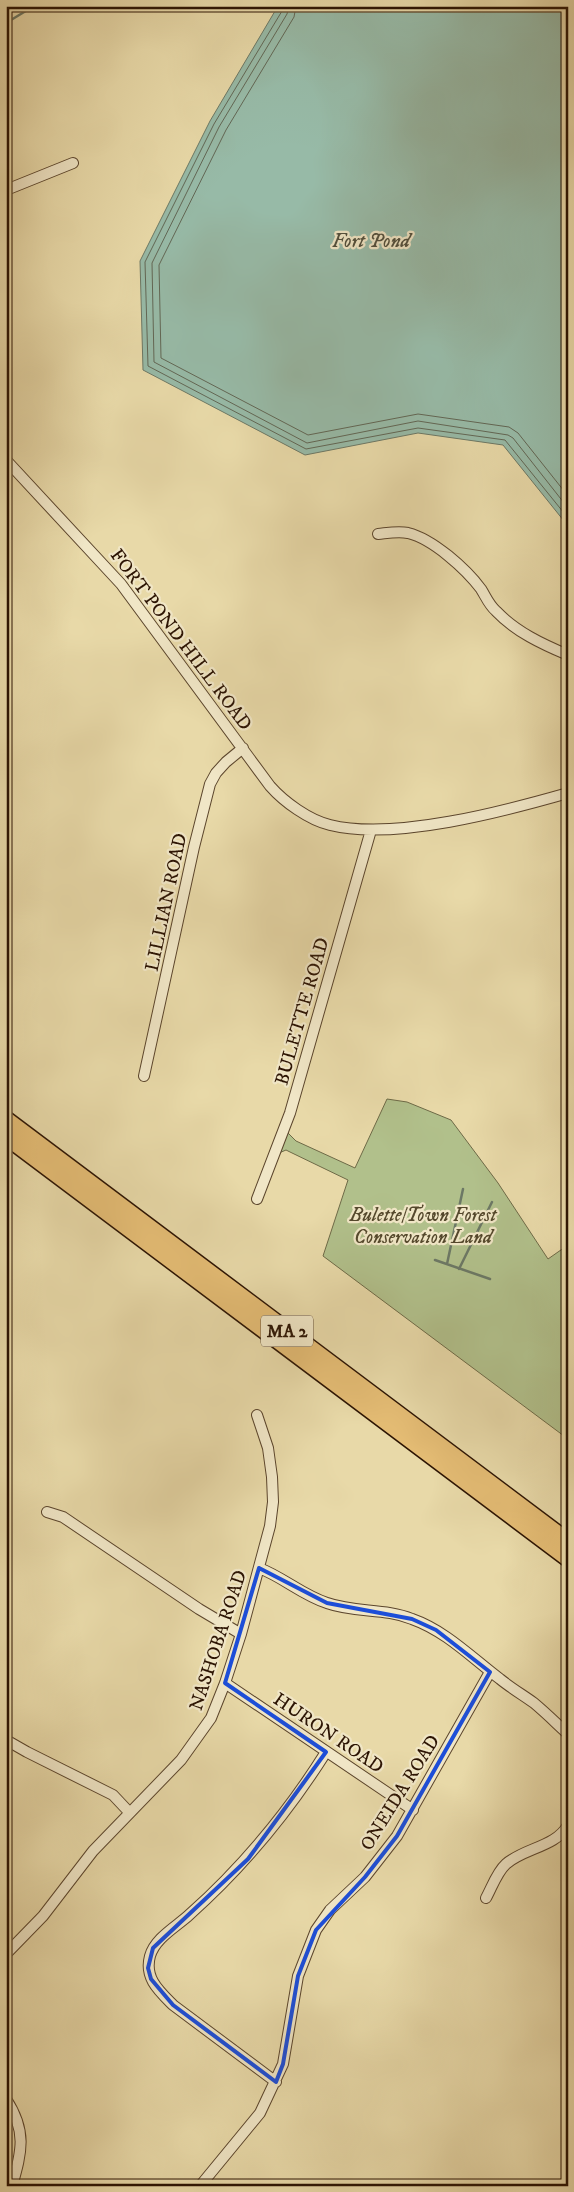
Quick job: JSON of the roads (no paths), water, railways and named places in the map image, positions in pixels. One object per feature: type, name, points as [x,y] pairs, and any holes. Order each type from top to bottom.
[{"type":"highway","name":"MA 2","points":[[6,1119],[568,1542]]},
{"type":"highway","name":"MA 2","points":[[6,1137],[568,1559]]},
{"type":"street","points":[[6,190],[73,162]]},
{"type":"street","name":"FORT POND HILL ROAD","points":[[6,460],[121,584],[270,786],[284,800],[301,812],[328,825],[371,830],[466,819],[568,793]]},
{"type":"street","points":[[378,534],[407,533],[438,549],[454,561],[473,581],[490,605],[503,618],[528,636],[568,655]]},
{"type":"street","name":"LILLIAN ROAD","points":[[144,1076],[194,847],[210,784],[216,773],[226,762],[243,748]]},
{"type":"street","name":"BULETTE ROAD","points":[[258,1200],[290,1113],[371,830]]},
{"type":"street","name":"NASHOBA ROAD","points":[[6,1954],[43,1916],[93,1851],[181,1760],[211,1718],[241,1634],[259,1568],[273,1502],[268,1448],[257,1414]]},
{"type":"street","points":[[47,1512],[63,1517],[199,1609],[241,1634]]},
{"type":"street","points":[[259,1568],[270,1572],[310,1596],[327,1603],[349,1609],[387,1612],[412,1619],[436,1630],[534,1703],[568,1734]]},
{"type":"street","name":"ONEIDA ROAD","points":[[200,2186],[260,2113],[276,2082],[283,2064],[298,1976],[316,1930],[330,1910],[366,1877],[397,1836],[490,1672]]},
{"type":"street","name":"HURON ROAD","points":[[225,1683],[413,1810]]},
{"type":"street","points":[[6,1740],[113,1795],[129,1812]]},
{"type":"street","points":[[276,2082],[173,2004],[160,1992],[151,1979],[148,1968],[153,1948],[162,1937],[220,1887],[253,1852],[290,1804],[326,1752]]},
{"type":"street","points":[[486,1898],[505,1865],[518,1856],[555,1838],[568,1825]]},
{"type":"street","points":[[6,2099],[18,2120],[21,2133],[21,2156],[12,2186]]},
{"type":"water","name":"Fort Pond","points":[[278,6],[568,6],[568,526],[503,445],[418,433],[305,455],[143,370],[140,261],[210,121]]},
{"type":"waterway","points":[[6,23],[34,6]]},
{"type":"waterway","points":[[447,1264],[463,1189]]},
{"type":"waterway","points":[[459,1269],[492,1202]]},
{"type":"waterway","points":[[435,1260],[490,1279]]},
{"type":"park label","name":"Bulette/Town Forest Conservation Land","points":[[423,1225]]}]
